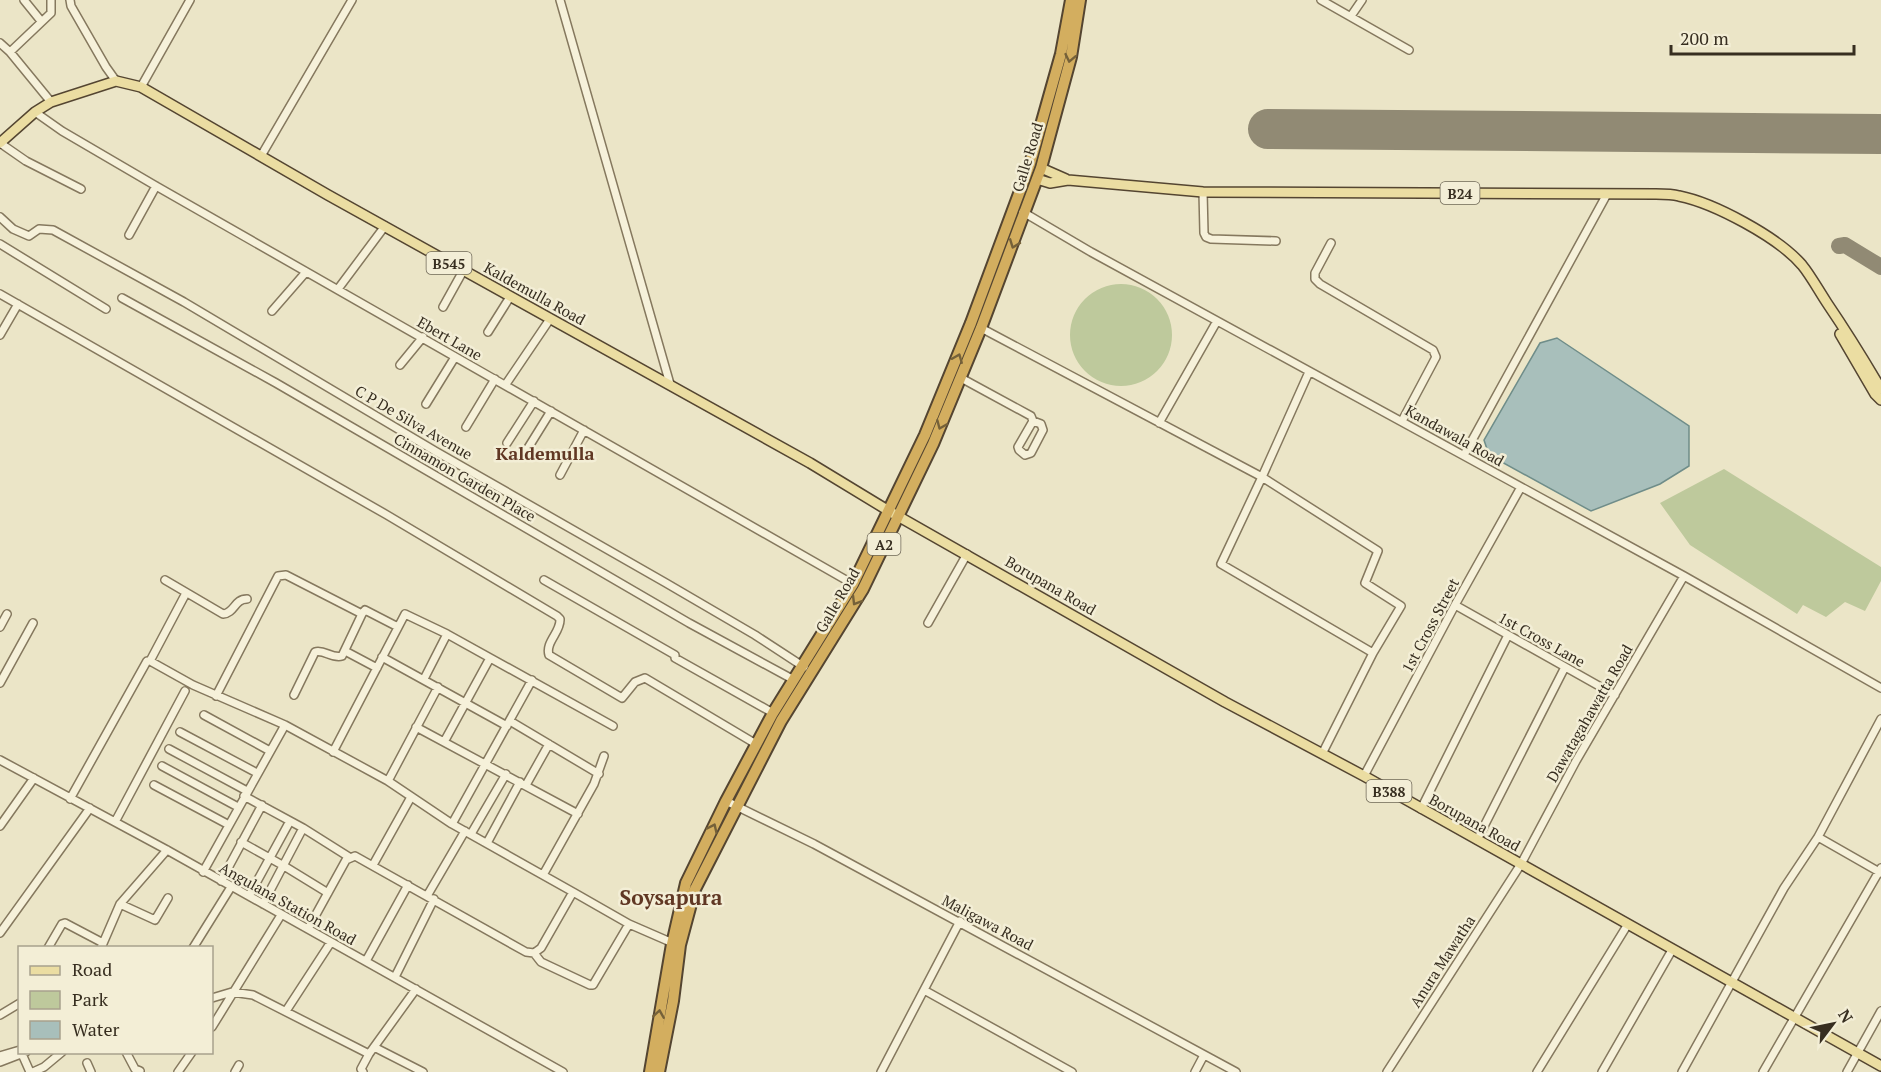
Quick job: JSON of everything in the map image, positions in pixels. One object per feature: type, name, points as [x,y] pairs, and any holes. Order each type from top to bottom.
[{"type":"highway","name":"Galle Road","points":[[650,1072],[686,883],[773,713],[853,584],[933,444],[981,328],[1025,213],[1071,0]]},
{"type":"highway","name":"Galle Road","points":[[659,1072],[673,1001],[676,945],[695,889],[781,721],[863,589],[952,372],[1014,208],[1034,171],[1071,57],[1080,0]]},
{"type":"main road","name":"Kaldemulla Road","points":[[116,81],[141,87],[463,271],[810,463],[893,513]]},
{"type":"main road","points":[[0,143],[35,112],[51,102],[116,81]]},
{"type":"main road","name":"B24","points":[[1034,171],[1068,180],[1203,192],[1679,196],[1706,204],[1757,230],[1802,265],[1881,389]]},
{"type":"main road","name":"B24","points":[[1820,291],[1837,327],[1875,394],[1881,400]]},
{"type":"main road","name":"Borupana Road","points":[[893,513],[1225,702],[1364,776],[1881,1066]]},
{"type":"street","points":[[24,0],[41,21]]},
{"type":"street","points":[[10,52],[51,13],[51,0]]},
{"type":"street","points":[[70,0],[71,6],[116,81]]},
{"type":"street","points":[[141,87],[190,0]]},
{"type":"street","points":[[261,156],[352,0]]},
{"type":"street","points":[[560,0],[670,384]]},
{"type":"street","points":[[1321,0],[1409,50]]},
{"type":"street","points":[[1351,16],[1362,0]]},
{"type":"street","points":[[0,44],[10,52],[51,102]]},
{"type":"street","name":"Ebert Lane","points":[[35,112],[62,131],[156,186],[853,584]]},
{"type":"street","points":[[0,143],[26,161],[81,189]]},
{"type":"street","points":[[129,235],[156,186]]},
{"type":"street","points":[[1203,192],[1206,237],[1276,240]]},
{"type":"street","points":[[1464,455],[1608,194]]},
{"type":"street","name":"Kandawala Road","points":[[1014,208],[1684,576],[1881,688]]},
{"type":"street","name":"C P De Silva Avenue","points":[[1,220],[13,229],[29,236],[39,228],[53,230],[184,302],[435,451],[726,618],[812,672]]},
{"type":"street","points":[[338,290],[385,226]]},
{"type":"street","points":[[1331,243],[1315,273],[1315,279],[1433,350],[1436,354],[1437,357],[1402,421]]},
{"type":"street","points":[[0,244],[106,309]]},
{"type":"street","points":[[443,307],[463,271]]},
{"type":"street","points":[[272,311],[306,272]]},
{"type":"street","points":[[0,294],[387,515],[557,616],[560,619],[560,626],[548,647],[549,655],[622,698],[635,682],[645,678],[756,744]]},
{"type":"street","points":[[488,332],[510,297]]},
{"type":"street","name":"Cinnamon Garden Place","points":[[122,298],[276,383],[717,639],[794,680]]},
{"type":"street","points":[[0,335],[18,304]]},
{"type":"street","points":[[506,384],[550,319]]},
{"type":"street","points":[[1160,423],[1216,321]]},
{"type":"street","points":[[981,328],[1262,477],[1378,551],[1365,583],[1401,606],[1373,653],[1322,754]]},
{"type":"street","points":[[400,365],[423,337]]},
{"type":"street","points":[[426,404],[455,357]]},
{"type":"street","points":[[1309,372],[1221,564],[1373,653]]},
{"type":"street","points":[[961,378],[1031,416],[1033,421],[1041,424],[1043,430],[1031,453],[1025,455],[1018,447],[1033,421]]},
{"type":"street","points":[[466,427],[495,380]]},
{"type":"street","points":[[507,443],[534,401]]},
{"type":"street","points":[[528,448],[551,411]]},
{"type":"street","points":[[560,475],[584,430]]},
{"type":"street","name":"1st Cross Street","points":[[1364,776],[1521,487]]},
{"type":"street","points":[[927,623],[967,554]]},
{"type":"street","points":[[216,696],[278,576],[286,575],[362,614]]},
{"type":"street","name":"Dawatagahawatta Road","points":[[1521,864],[1576,761],[1684,576]]},
{"type":"street","points":[[165,580],[223,614],[231,611],[237,602],[247,599]]},
{"type":"street","points":[[544,580],[773,713]]},
{"type":"street","points":[[70,799],[147,661],[150,661],[186,593]]},
{"type":"street","name":"1st Cross Lane","points":[[1455,605],[1615,695]]},
{"type":"street","points":[[294,695],[315,652],[320,651],[338,658],[342,656],[365,610],[398,627]]},
{"type":"street","points":[[0,627],[7,614]]},
{"type":"street","points":[[333,752],[405,614],[447,634],[613,726]]},
{"type":"street","points":[[0,683],[33,623]]},
{"type":"street","points":[[424,679],[447,634]]},
{"type":"street","points":[[1421,809],[1508,635]]},
{"type":"street","points":[[345,651],[377,668]]},
{"type":"street","points":[[382,657],[549,744],[598,774]]},
{"type":"street","points":[[444,742],[490,658]]},
{"type":"street","points":[[150,661],[216,696],[285,725],[388,781],[452,824],[629,924],[676,945]]},
{"type":"street","points":[[1477,840],[1565,667]]},
{"type":"street","points":[[452,824],[532,680]]},
{"type":"street","points":[[388,781],[438,687]]},
{"type":"street","points":[[115,822],[185,691]]},
{"type":"street","points":[[204,715],[270,752]]},
{"type":"street","points":[[1682,1072],[1784,888],[1818,837],[1881,719]]},
{"type":"street","points":[[203,872],[285,725]]},
{"type":"street","points":[[416,727],[578,814]]},
{"type":"street","points":[[180,732],[257,773]]},
{"type":"street","points":[[487,843],[549,744]]},
{"type":"street","points":[[169,749],[349,857],[355,856],[373,865],[526,952],[534,953],[541,948],[573,892]]},
{"type":"street","points":[[543,875],[578,814],[598,774],[604,756]]},
{"type":"street","name":"Angulana Station Road","points":[[0,760],[167,850],[563,1072]]},
{"type":"street","points":[[162,766],[238,807]]},
{"type":"street","points":[[395,977],[431,898],[468,833],[506,774]]},
{"type":"street","points":[[0,826],[34,778]]},
{"type":"street","points":[[154,785],[229,825]]},
{"type":"street","points":[[373,865],[411,797]]},
{"type":"street","name":"Maligawa Road","points":[[726,801],[960,921],[1236,1072]]},
{"type":"street","points":[[221,881],[262,805]]},
{"type":"street","points":[[0,933],[90,808]]},
{"type":"street","points":[[249,896],[290,821]]},
{"type":"street","points":[[263,904],[303,828]]},
{"type":"street","points":[[1763,1072],[1880,871],[1818,837]]},
{"type":"street","points":[[241,842],[328,893]]},
{"type":"street","points":[[49,946],[64,923],[102,945],[120,904],[167,850]]},
{"type":"street","points":[[308,929],[349,857]]},
{"type":"street","name":"Anura Mawatha","points":[[1387,1072],[1521,864]]},
{"type":"street","points":[[366,961],[408,885]]},
{"type":"street","points":[[194,946],[231,887]]},
{"type":"street","points":[[120,904],[155,920],[168,898]]},
{"type":"street","points":[[213,1026],[281,915]]},
{"type":"street","points":[[881,1072],[960,921],[1149,1030]]},
{"type":"street","points":[[534,953],[541,962],[593,985],[629,924]]},
{"type":"street","points":[[1537,1072],[1628,924]]},
{"type":"street","points":[[286,1011],[331,942]]},
{"type":"street","points":[[1602,1072],[1672,950]]},
{"type":"street","points":[[363,1072],[361,1069],[372,1051],[416,989]]},
{"type":"street","points":[[924,990],[1072,1072]]},
{"type":"street","points":[[213,998],[232,992],[253,995],[372,1051],[423,1072]]},
{"type":"street","points":[[0,1015],[18,1004]]},
{"type":"street","points":[[1847,1072],[1881,1011]]},
{"type":"street","points":[[0,1056],[18,1053]]},
{"type":"street","points":[[0,1062],[18,1054]]},
{"type":"street","points":[[23,1054],[32,1072],[46,1070],[61,1054]]},
{"type":"street","points":[[129,1054],[139,1070]]},
{"type":"street","points":[[177,1072],[191,1054]]},
{"type":"street","points":[[1195,1072],[1204,1055]]},
{"type":"street","points":[[87,1063],[91,1072]]},
{"type":"street","points":[[234,1072],[239,1065]]},
{"type":"green space","points":[[1121,284],[1141,288],[1157,299],[1168,315],[1172,335],[1168,355],[1157,371],[1141,382],[1121,386],[1101,382],[1085,371],[1074,355],[1070,335],[1074,315],[1085,299],[1101,288]]},
{"type":"green space","points":[[1724,469],[1881,567],[1881,581],[1865,611],[1845,602],[1826,617],[1803,605],[1797,614],[1690,545],[1660,503]]},
{"type":"water","points":[[1557,338],[1689,426],[1689,466],[1660,484],[1591,511],[1489,455],[1484,440],[1540,343]]},
{"type":"taxiway","points":[[1839,246],[1845,245],[1881,267]]},
{"type":"runway","points":[[1268,129],[1881,134]]},
{"type":"district","name":"Kaldemulla","points":[[545,453]]},
{"type":"district","name":"Soysapura","points":[[671,897]]}]
